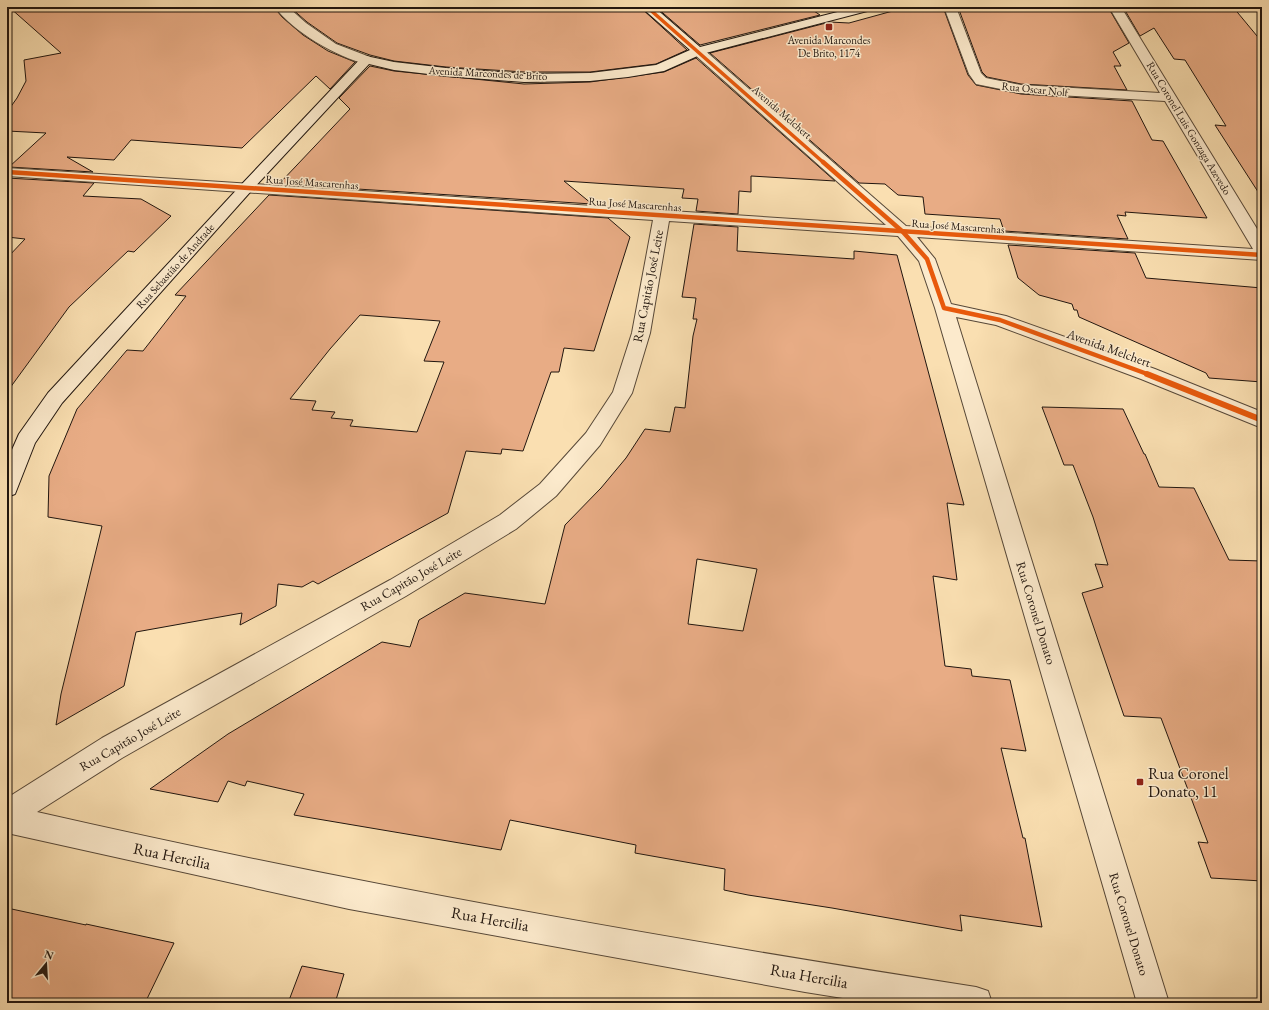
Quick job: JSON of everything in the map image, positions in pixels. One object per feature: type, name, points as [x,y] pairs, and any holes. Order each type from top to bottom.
[{"type":"street","name":"Avenida Marcondes de Brito","points":[[281,7],[302,26],[332,47],[366,60],[394,66],[446,72],[524,78],[590,77],[659,68],[698,51],[871,7]]},
{"type":"street","name":"Avenida Melchert","points":[[647,7],[903,232]]},
{"type":"street","name":"Rua Oscar Nolf","points":[[950,7],[975,74],[982,81],[1021,89],[1170,97]]},
{"type":"street","name":"Rua Coronel Luis Gonzaga Azevedo","points":[[1115,7],[1262,250]]},
{"type":"street","name":"Rua Sebastião de Andrade","points":[[7,488],[26,440],[55,398],[247,187],[366,60]]},
{"type":"street","name":"Rua José Mascarenhas","points":[[7,172],[1262,256]]},
{"type":"street","name":"Rua Capitão José Leite","points":[[7,814],[112,748],[398,588],[508,522],[548,490],[593,439],[622,393],[641,333],[662,216]]},
{"type":"street","name":"Rua Coronel Donato","points":[[903,232],[927,259],[944,308],[1153,1003]]},
{"type":"street","name":"Avenida Melchert","points":[[944,308],[1000,320],[1148,374],[1262,420]]},
{"type":"street","name":"Rua Hercilia","points":[[7,819],[349,894],[805,976],[976,1003]]},
{"type":"building","points":[[9,7],[274,7],[282,17],[303,35],[328,51],[355,62],[330,89],[316,76],[242,148],[131,140],[114,160],[67,157],[93,172],[9,167],[46,133],[7,131],[7,112],[17,98],[26,81],[24,60],[61,53]]},
{"type":"building","points":[[290,7],[640,7],[687,50],[656,64],[590,72],[524,72],[446,67],[394,61],[370,55],[337,43],[307,22]]},
{"type":"building","points":[[656,7],[808,7],[820,15],[700,45]]},
{"type":"building","points":[[914,7],[943,7],[968,75],[976,85],[1021,94],[1132,101],[1152,140],[1163,141],[1207,218],[1125,212],[1126,216],[1117,215],[1128,239],[1004,231],[1000,219],[925,214],[923,197],[898,195],[885,184],[859,183],[710,53],[830,22],[849,23],[900,9],[915,9]]},
{"type":"building","points":[[958,7],[1108,7],[1129,43],[1113,52],[1121,66],[1114,66],[1127,90],[1021,84],[987,77],[982,72]]},
{"type":"building","points":[[1123,7],[1233,7],[1262,42],[1262,198],[1215,125],[1226,126],[1185,60],[1174,59],[1154,28],[1140,36]]},
{"type":"building","points":[[696,58],[835,181],[751,176],[751,192],[739,191],[738,214],[696,211],[698,199],[682,198],[684,189],[564,181],[592,204],[279,184],[350,109],[339,98],[370,66],[394,71],[524,84],[590,82],[664,72]]},
{"type":"building","points":[[7,178],[94,183],[83,196],[141,199],[171,216],[134,252],[128,251],[69,307],[7,392],[7,258],[25,239],[7,237]]},
{"type":"building","points":[[269,195],[608,218],[630,237],[594,351],[564,348],[559,372],[551,372],[523,451],[502,449],[501,454],[466,451],[448,513],[318,584],[313,581],[302,587],[278,584],[276,606],[240,625],[242,613],[136,632],[124,686],[56,725],[61,694],[102,526],[48,517],[49,476],[77,409],[127,350],[143,351],[186,296],[175,295]],"holes":[[[360,315],[440,321],[424,361],[444,362],[417,432],[350,426],[353,420],[331,418],[335,412],[312,410],[316,401],[290,399],[330,349]]]},
{"type":"building","points":[[694,224],[738,227],[737,251],[854,259],[854,251],[897,255],[964,505],[947,503],[957,580],[933,576],[945,666],[971,669],[972,676],[1010,680],[1026,751],[1001,748],[1023,838],[1025,838],[1042,927],[960,915],[962,931],[748,895],[724,890],[725,869],[635,853],[636,845],[510,820],[501,850],[294,815],[304,794],[247,781],[245,786],[228,781],[218,802],[150,789],[228,734],[382,642],[410,647],[419,620],[465,593],[545,604],[565,525],[601,488],[626,458],[645,429],[670,432],[675,407],[685,408],[693,336],[697,319],[693,319],[696,298],[682,297]],"holes":[[[697,559],[757,569],[743,631],[688,624]]]},
{"type":"building","points":[[1008,245],[1135,253],[1146,278],[1262,288],[1262,382],[1209,378],[1206,373],[1079,317],[1077,310],[1074,310],[1072,304],[1039,295],[1018,278]]},
{"type":"building","points":[[1042,407],[1123,409],[1159,487],[1194,488],[1229,560],[1262,561],[1262,881],[1211,878],[1198,842],[1208,843],[1161,718],[1124,716],[1082,593],[1103,587],[1095,564],[1108,565],[1093,517],[1073,465],[1064,465]]},
{"type":"building","points":[[7,908],[174,943],[145,1003],[7,1003]]},
{"type":"building","points":[[302,966],[344,974],[335,1003],[288,1003]]},
{"type":"cycle path","points":[[647,7],[903,232],[927,259],[944,308],[1000,320],[1148,374],[1262,420]]},
{"type":"cycle path","points":[[7,172],[1262,255]]},
{"type":"place","name":"Avenida Marcondes De Brito, 1174","points":[[829,27]]},
{"type":"place","name":"Rua Coronel Donato, 11","points":[[1140,782]]}]
